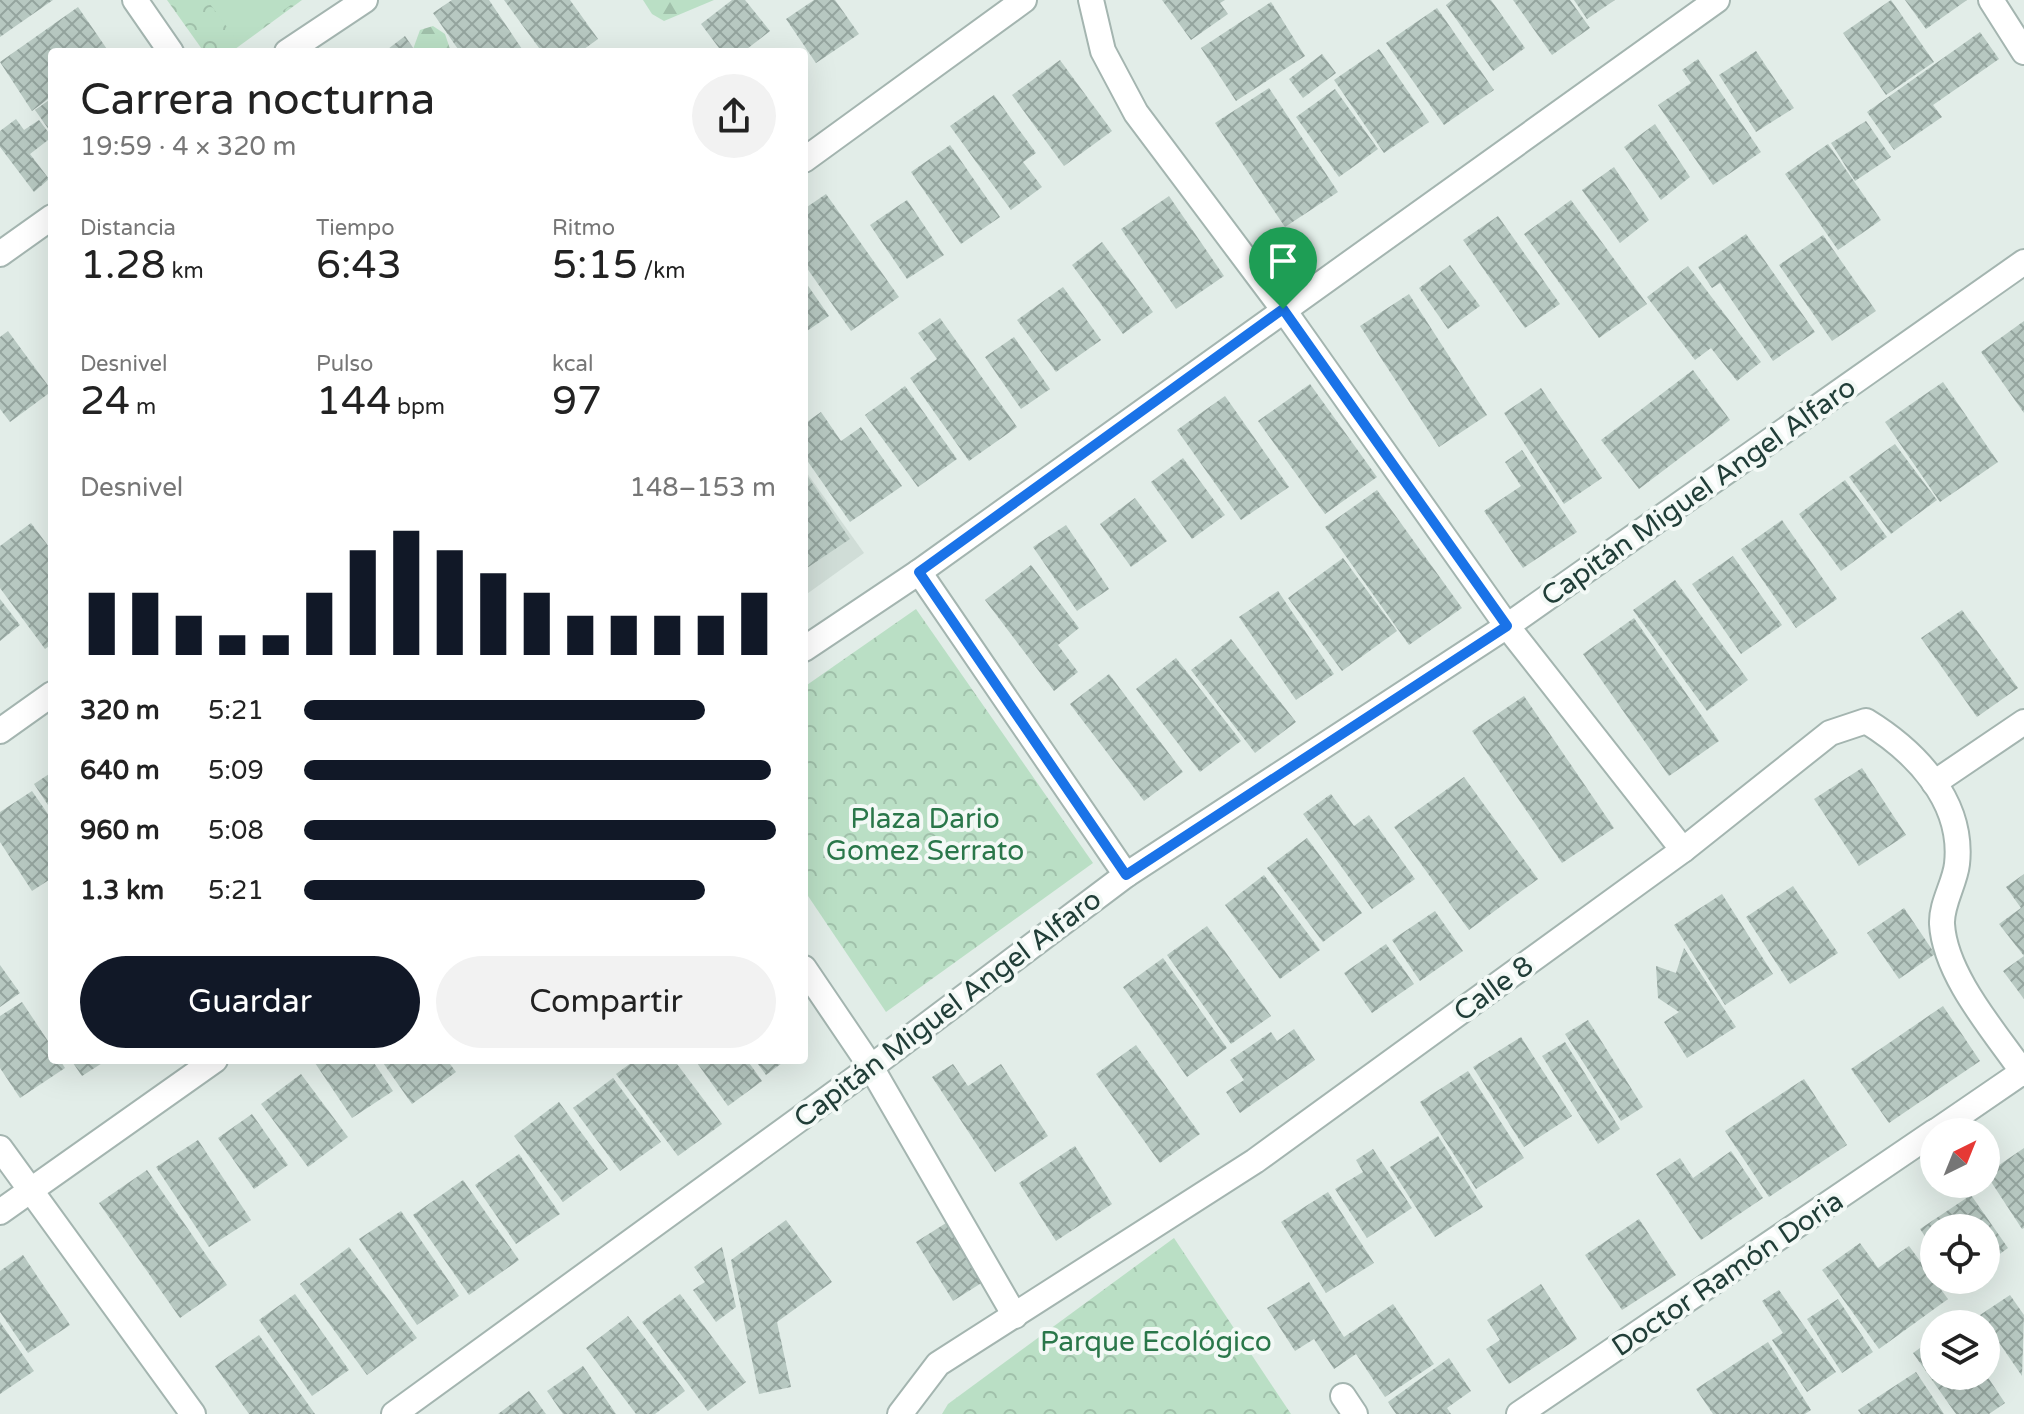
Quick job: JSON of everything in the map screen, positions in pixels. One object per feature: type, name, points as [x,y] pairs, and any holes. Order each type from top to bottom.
[{"type":"street","points":[[135,0],[168,48]]},
{"type":"street","points":[[293,48],[365,0]]},
{"type":"street","points":[[808,157],[1024,0]]},
{"type":"street","points":[[1091,0],[1103,51],[1136,113],[1283,309],[1507,626],[1683,850]]},
{"type":"street","points":[[808,646],[919,572],[1717,0]]},
{"type":"street","points":[[1991,0],[2024,52]]},
{"type":"street","points":[[0,254],[48,220]]},
{"type":"street","name":"Capitán Miguel Angel Alfaro","points":[[394,1414],[871,1067],[1126,875],[1507,626],[2024,262]]},
{"type":"street","points":[[919,572],[1126,875]]},
{"type":"street","points":[[0,731],[48,697]]},
{"type":"street","name":"Calle 8","points":[[900,1414],[938,1364],[1255,1161],[1683,850],[1830,733],[1866,721],[1895,739],[1922,765],[1946,801],[1955,829],[1957,863],[1942,923],[1951,956],[1969,996],[2024,1073]]},
{"type":"street","points":[[1934,783],[2024,722]]},
{"type":"street","points":[[808,974],[871,1067],[1015,1316]]},
{"type":"street","points":[[0,1212],[209,1064]]},
{"type":"street","name":"Doctor Ramón Doria","points":[[1955,1118],[2024,1073]]},
{"type":"street","name":"Doctor Ramón Doria","points":[[1519,1414],[1920,1142]]},
{"type":"street","points":[[0,1148],[193,1414]]},
{"type":"shaded area","points":[[808,475],[864,553],[808,593]]},
{"type":"green space","points":[[167,0],[302,0],[236,48],[201,48]]},
{"type":"green space","points":[[207,0],[298,0],[238,42]]},
{"type":"green space","points":[[643,0],[714,0],[664,21],[652,14]]},
{"type":"green space","points":[[433,26],[445,34],[450,48],[413,48],[420,30]]},
{"type":"green space","name":"Plaza Dario Gomez Serrato","points":[[916,609],[1093,863],[886,1012],[808,896],[808,684]]},
{"type":"green space","name":"Parque Ecológico","points":[[1174,1238],[1291,1414],[942,1414],[948,1404]]},
{"type":"building","points":[[0,0],[53,0],[0,37]]},
{"type":"building","points":[[452,0],[489,0],[521,48],[457,48],[433,13]]},
{"type":"building","points":[[504,0],[570,0],[598,39],[586,48],[539,48]]},
{"type":"building","points":[[732,0],[745,0],[770,31],[748,48],[719,48],[701,24]]},
{"type":"building","points":[[814,0],[835,0],[859,34],[816,63],[786,19]]},
{"type":"building","points":[[1162,0],[1225,0],[1220,3],[1228,14],[1191,40]]},
{"type":"building","points":[[1452,0],[1491,0],[1525,48],[1493,71],[1446,5]]},
{"type":"building","points":[[1513,0],[1570,0],[1590,28],[1552,55]]},
{"type":"building","points":[[1574,0],[1615,0],[1587,19]]},
{"type":"building","points":[[1891,0],[1934,62],[1886,95],[1843,33]]},
{"type":"building","points":[[1905,0],[1967,0],[1926,29]]},
{"type":"building","points":[[1271,2],[1305,56],[1236,101],[1201,48]]},
{"type":"building","points":[[78,7],[106,48],[48,48],[48,99],[32,111],[0,62]]},
{"type":"building","points":[[1437,8],[1494,90],[1444,125],[1386,43]]},
{"type":"building","points":[[1980,32],[1999,59],[1933,105],[1942,117],[1894,150],[1867,112]]},
{"type":"building","points":[[405,36],[413,48],[389,48]]},
{"type":"building","points":[[1379,49],[1429,122],[1384,153],[1334,80]]},
{"type":"building","points":[[1756,51],[1794,108],[1756,132],[1719,75]]},
{"type":"building","points":[[1322,54],[1336,73],[1303,98],[1289,79]]},
{"type":"building","points":[[1698,59],[1761,152],[1713,185],[1658,105],[1691,83],[1682,70]]},
{"type":"building","points":[[1060,60],[1112,131],[1064,166],[1012,95]]},
{"type":"building","points":[[1269,88],[1338,192],[1285,227],[1215,123]]},
{"type":"building","points":[[1335,89],[1378,149],[1339,177],[1296,117]]},
{"type":"building","points":[[994,95],[1036,153],[1023,162],[1042,187],[1011,210],[950,126]]},
{"type":"building","points":[[48,101],[48,128],[35,110]]},
{"type":"building","points":[[16,119],[24,130],[39,120],[48,132],[48,140],[30,154],[48,178],[34,192],[0,147],[0,131]]},
{"type":"building","points":[[1866,121],[1891,157],[1855,181],[1831,143]]},
{"type":"building","points":[[1655,124],[1690,177],[1661,200],[1624,147]]},
{"type":"building","points":[[1828,144],[1881,220],[1838,250],[1785,174]]},
{"type":"building","points":[[950,145],[1000,217],[961,244],[911,172]]},
{"type":"building","points":[[1614,167],[1649,220],[1620,243],[1582,190]]},
{"type":"building","points":[[826,194],[899,297],[851,331],[808,270],[808,206]]},
{"type":"building","points":[[1169,196],[1224,276],[1176,309],[1121,229]]},
{"type":"building","points":[[907,200],[944,255],[907,279],[870,225]]},
{"type":"building","points":[[1571,200],[1647,304],[1599,338],[1524,234]]},
{"type":"building","points":[[1498,216],[1560,304],[1525,328],[1463,240]]},
{"type":"building","points":[[1746,234],[1815,332],[1773,361],[1720,283],[1712,288],[1698,267]]},
{"type":"building","points":[[1823,235],[1876,311],[1832,341],[1779,265]]},
{"type":"building","points":[[1102,242],[1153,312],[1123,334],[1072,265]]},
{"type":"building","points":[[1450,265],[1480,306],[1448,329],[1419,288]]},
{"type":"building","points":[[1688,266],[1761,362],[1737,381],[1711,348],[1695,360],[1647,297]]},
{"type":"building","points":[[808,286],[829,316],[808,330]]},
{"type":"building","points":[[1063,287],[1101,340],[1056,372],[1017,320]]},
{"type":"building","points":[[1409,294],[1487,415],[1439,447],[1360,326]]},
{"type":"building","points":[[940,318],[1017,427],[969,461],[910,378],[937,359],[918,333]]},
{"type":"building","points":[[2024,321],[2024,413],[1981,352]]},
{"type":"building","points":[[8,331],[48,386],[48,394],[10,422],[0,409],[0,337]]},
{"type":"building","points":[[1014,337],[1050,389],[1021,409],[985,357]]},
{"type":"building","points":[[1693,370],[1730,420],[1639,489],[1601,440]]},
{"type":"building","points":[[1943,382],[1998,462],[1940,502],[1885,422]]},
{"type":"building","points":[[1310,384],[1377,477],[1325,514],[1258,421]]},
{"type":"building","points":[[905,386],[957,459],[918,487],[865,415]]},
{"type":"building","points":[[1541,388],[1602,478],[1564,504],[1504,413]]},
{"type":"building","points":[[1225,396],[1289,487],[1241,520],[1177,430]]},
{"type":"building","points":[[821,412],[841,441],[861,427],[902,486],[850,522],[808,462],[808,421]]},
{"type":"building","points":[[1895,444],[1937,500],[1891,534],[1849,477]]},
{"type":"building","points":[[1522,450],[1577,532],[1523,568],[1484,511],[1521,486],[1505,462]]},
{"type":"building","points":[[1183,458],[1225,515],[1192,539],[1151,482]]},
{"type":"building","points":[[808,477],[850,539],[808,567]]},
{"type":"building","points":[[1845,480],[1887,537],[1841,571],[1799,514]]},
{"type":"building","points":[[1377,490],[1462,608],[1409,645],[1325,527]]},
{"type":"building","points":[[1135,498],[1167,541],[1131,567],[1100,524]]},
{"type":"building","points":[[1782,520],[1837,599],[1796,628],[1741,549]]},
{"type":"building","points":[[31,523],[48,546],[48,647],[45,649],[0,588],[0,546]]},
{"type":"building","points":[[1066,525],[1109,589],[1077,611],[1033,547]]},
{"type":"building","points":[[1733,556],[1782,625],[1741,654],[1692,584]]},
{"type":"building","points":[[1343,558],[1397,631],[1342,671],[1288,598]]},
{"type":"building","points":[[1031,565],[1079,628],[1058,645],[1078,672],[1054,691],[985,600]]},
{"type":"building","points":[[1675,580],[1748,680],[1707,711],[1633,610]]},
{"type":"building","points":[[1278,591],[1334,674],[1296,700],[1239,617]]},
{"type":"building","points":[[0,599],[20,625],[0,641]]},
{"type":"building","points":[[1962,610],[2018,688],[1977,717],[1921,638]]},
{"type":"building","points":[[1634,618],[1719,741],[1669,776],[1583,654]]},
{"type":"building","points":[[1231,639],[1296,722],[1255,753],[1191,670]]},
{"type":"building","points":[[1176,658],[1241,741],[1200,772],[1136,689]]},
{"type":"building","points":[[1109,674],[1183,772],[1144,801],[1070,704]]},
{"type":"building","points":[[1524,696],[1614,828],[1562,863],[1472,731]]},
{"type":"building","points":[[1862,768],[1906,835],[1859,866],[1814,799]]},
{"type":"building","points":[[48,775],[48,805],[34,784]]},
{"type":"building","points":[[1464,777],[1538,879],[1469,930],[1394,827]]},
{"type":"building","points":[[32,791],[48,814],[48,881],[32,891],[0,842],[0,812]]},
{"type":"building","points":[[1331,794],[1354,826],[1369,815],[1415,879],[1372,909],[1303,814]]},
{"type":"building","points":[[1307,838],[1362,913],[1323,942],[1267,868]]},
{"type":"building","points":[[2024,874],[2024,956],[1999,924],[2021,908],[2006,887]]},
{"type":"building","points":[[1264,875],[1320,950],[1280,979],[1225,905]]},
{"type":"building","points":[[1793,886],[1838,953],[1790,984],[1746,917]]},
{"type":"building","points":[[1722,894],[1773,974],[1725,1005],[1674,925]]},
{"type":"building","points":[[1904,908],[1935,954],[1899,979],[1867,933]]},
{"type":"building","points":[[1435,911],[1463,951],[1420,981],[1392,940]]},
{"type":"building","points":[[1207,926],[1271,1016],[1231,1044],[1167,955]]},
{"type":"building","points":[[1386,944],[1414,984],[1372,1013],[1344,973]]},
{"type":"building","points":[[1684,948],[1736,1027],[1687,1058],[1664,1022],[1679,1012],[1658,998],[1656,966],[1676,973]]},
{"type":"building","points":[[2024,956],[2024,999],[2003,971]]},
{"type":"building","points":[[1163,958],[1227,1048],[1187,1077],[1123,987]]},
{"type":"building","points":[[0,965],[20,993],[0,1007]]},
{"type":"building","points":[[22,1002],[48,1041],[48,1064],[62,1064],[65,1068],[20,1098],[0,1068],[0,1016]]},
{"type":"building","points":[[1943,1006],[1980,1061],[1889,1123],[1851,1069]]},
{"type":"building","points":[[1588,1020],[1643,1107],[1621,1121],[1565,1034]]},
{"type":"building","points":[[1294,1029],[1315,1060],[1240,1113],[1226,1092],[1244,1080],[1230,1060],[1271,1032],[1277,1041]]},
{"type":"building","points":[[1521,1037],[1572,1116],[1524,1147],[1473,1067]]},
{"type":"building","points":[[1565,1042],[1620,1129],[1598,1144],[1542,1056]]},
{"type":"building","points":[[1136,1045],[1200,1134],[1160,1163],[1096,1074]]},
{"type":"building","points":[[74,1064],[101,1064],[82,1076]]},
{"type":"building","points":[[316,1064],[375,1064],[393,1091],[352,1118]]},
{"type":"building","points":[[384,1064],[450,1064],[456,1072],[412,1104]]},
{"type":"building","points":[[630,1064],[677,1064],[722,1124],[678,1156],[616,1074]]},
{"type":"building","points":[[698,1064],[750,1064],[762,1081],[728,1106]]},
{"type":"building","points":[[758,1064],[781,1064],[766,1075]]},
{"type":"building","points":[[953,1064],[968,1086],[1001,1064],[1048,1136],[995,1172],[932,1077]]},
{"type":"building","points":[[1468,1071],[1524,1158],[1476,1189],[1420,1102]]},
{"type":"building","points":[[301,1074],[348,1137],[308,1167],[261,1104]]},
{"type":"building","points":[[613,1078],[661,1142],[620,1171],[573,1108]]},
{"type":"building","points":[[1804,1079],[1847,1145],[1769,1197],[1725,1131]]},
{"type":"building","points":[[559,1102],[608,1169],[563,1202],[514,1136]]},
{"type":"building","points":[[252,1114],[288,1165],[254,1189],[218,1138]]},
{"type":"building","points":[[1438,1136],[1483,1207],[1435,1237],[1390,1167]]},
{"type":"building","points":[[198,1140],[251,1220],[209,1247],[156,1167]]},
{"type":"building","points":[[1075,1146],[1112,1204],[1056,1241],[1019,1183]]},
{"type":"building","points":[[2024,1148],[2022,1229],[2000,1195],[2000,1164]]},
{"type":"building","points":[[1373,1149],[1412,1208],[1367,1238],[1335,1189],[1363,1172],[1356,1160]]},
{"type":"building","points":[[1731,1151],[1763,1198],[1701,1240],[1656,1174],[1680,1158],[1693,1178]]},
{"type":"building","points":[[519,1154],[560,1214],[516,1244],[475,1185]]},
{"type":"building","points":[[147,1170],[227,1285],[180,1318],[99,1203]]},
{"type":"building","points":[[463,1180],[519,1260],[469,1295],[413,1215]]},
{"type":"building","points":[[1328,1192],[1374,1263],[1326,1293],[1281,1222]]},
{"type":"building","points":[[1966,1198],[1973,1198],[1984,1214],[1942,1214]]},
{"type":"building","points":[[401,1211],[459,1296],[417,1325],[359,1239]]},
{"type":"building","points":[[1639,1219],[1676,1275],[1622,1310],[1585,1255]]},
{"type":"building","points":[[786,1220],[832,1282],[777,1322],[791,1387],[759,1394],[731,1260]]},
{"type":"building","points":[[946,1223],[983,1282],[953,1301],[916,1242]]},
{"type":"building","points":[[2000,1237],[2008,1248],[2000,1254]]},
{"type":"building","points":[[1860,1243],[1878,1268],[1909,1246],[1920,1261],[1920,1294],[1944,1294],[1948,1299],[1933,1310],[1920,1310],[1920,1319],[1879,1349],[1822,1270]]},
{"type":"building","points":[[349,1247],[417,1338],[367,1375],[300,1284]]},
{"type":"building","points":[[722,1247],[736,1307],[716,1322],[693,1290],[705,1282],[694,1267]]},
{"type":"building","points":[[23,1255],[70,1325],[28,1353],[0,1312],[0,1271]]},
{"type":"building","points":[[1309,1282],[1344,1337],[1393,1304],[1434,1364],[1385,1397],[1356,1354],[1334,1369],[1314,1339],[1295,1351],[1267,1308]]},
{"type":"building","points":[[1541,1284],[1577,1339],[1509,1384],[1486,1349],[1500,1340],[1487,1320]]},
{"type":"building","points":[[1779,1290],[1836,1372],[1807,1392],[1772,1340],[1783,1333],[1762,1301]]},
{"type":"building","points":[[295,1294],[349,1370],[312,1396],[259,1320]]},
{"type":"building","points":[[680,1294],[746,1382],[708,1411],[642,1322]]},
{"type":"building","points":[[2010,1295],[2024,1315],[2022,1376],[2000,1344],[2000,1310],[1988,1310]]},
{"type":"building","points":[[1838,1299],[1873,1352],[1842,1373],[1807,1319]]},
{"type":"building","points":[[628,1316],[685,1391],[655,1414],[636,1414],[586,1348]]},
{"type":"building","points":[[0,1322],[34,1371],[0,1394]]},
{"type":"building","points":[[259,1335],[315,1414],[249,1414],[215,1366]]},
{"type":"building","points":[[1768,1342],[1811,1410],[1805,1414],[1713,1414],[1696,1389]]},
{"type":"building","points":[[1920,1348],[1920,1363],[1913,1353]]},
{"type":"building","points":[[1449,1358],[1471,1391],[1447,1408],[1451,1414],[1396,1414],[1388,1402]]},
{"type":"building","points":[[583,1366],[616,1414],[563,1414],[547,1391]]},
{"type":"building","points":[[1916,1372],[1920,1378],[1920,1390],[1928,1390],[1944,1414],[1861,1414],[1858,1410]]},
{"type":"building","points":[[1939,1390],[1996,1390],[2005,1403],[1989,1414],[1956,1414]]},
{"type":"building","points":[[529,1391],[546,1414],[498,1414]]},
{"type":"route","points":[[1283,309],[1507,626],[1126,875],[919,572],[1283,309]]}]
